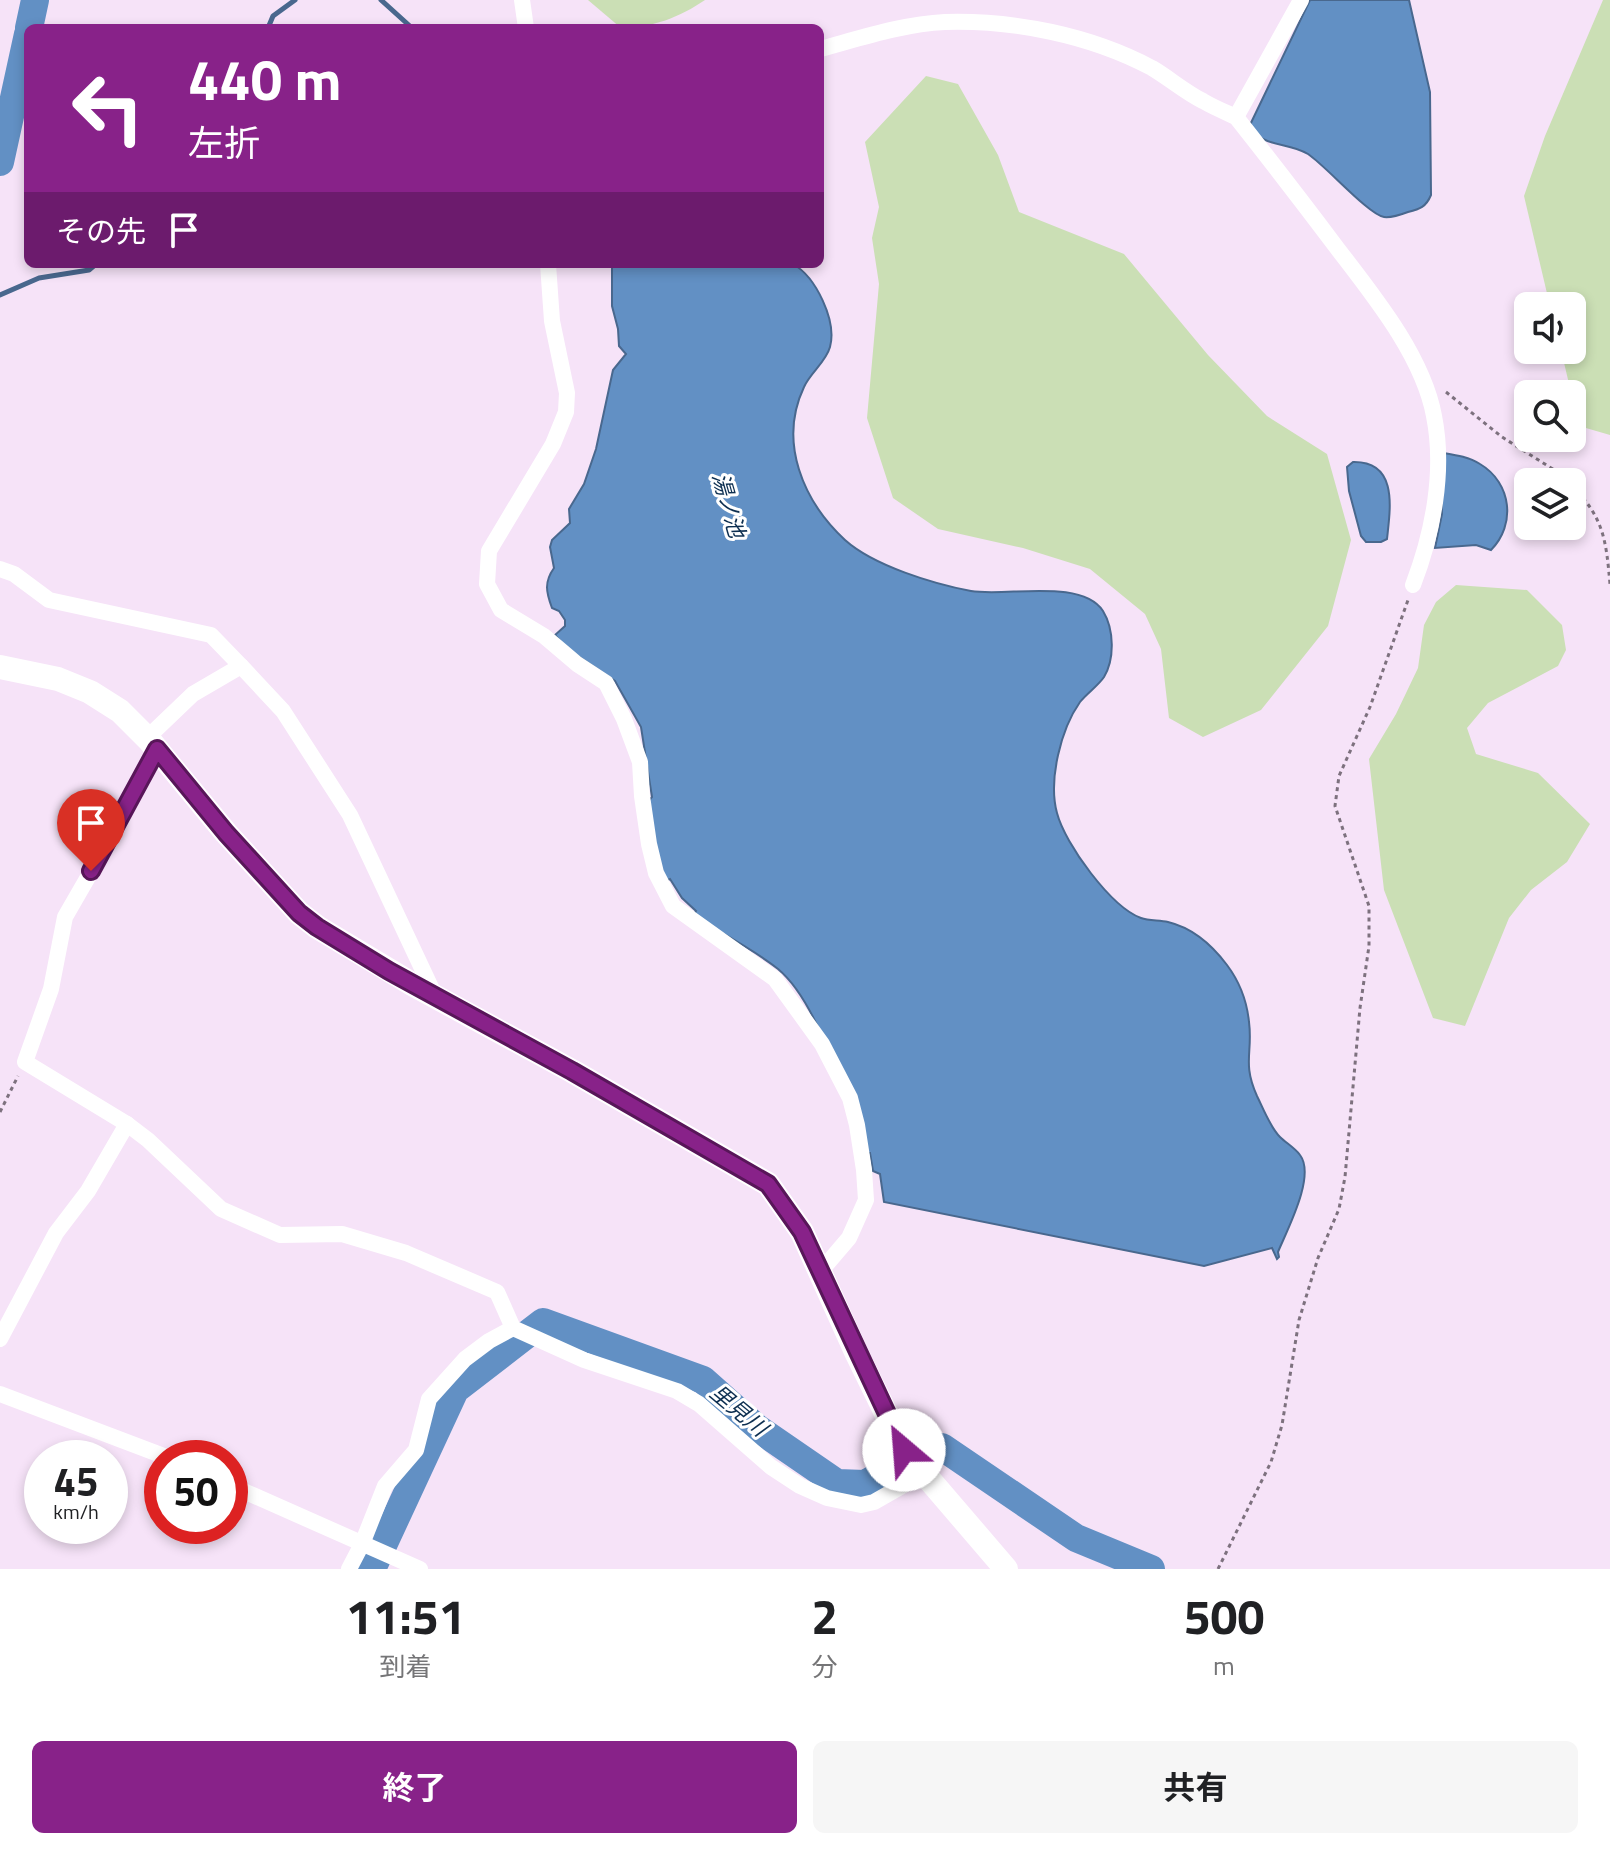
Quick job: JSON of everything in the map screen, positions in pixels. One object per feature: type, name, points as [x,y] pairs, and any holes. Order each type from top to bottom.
[{"type":"main road","points":[[0,667],[58,679],[90,692],[120,711],[152,743],[226,833],[299,913],[343,944],[768,1184],[802,1232],[915,1464],[1006,1569]]},
{"type":"street","points":[[522,0],[525,24]]},
{"type":"street","points":[[1236,117],[1301,0]]},
{"type":"street","points":[[824,48],[897,29],[944,22],[1003,24],[1067,36],[1117,52],[1236,117],[1374,297],[1421,373],[1434,416],[1438,459],[1425,554],[1413,585]]},
{"type":"street","points":[[548,268],[552,321],[565,381],[566,412],[553,444],[489,551],[487,584],[501,610],[544,636],[606,683],[640,762],[649,844],[656,873],[673,906],[775,979],[822,1044],[850,1098],[857,1125],[866,1200],[849,1238],[820,1272]]},
{"type":"street","points":[[0,569],[14,574],[49,600],[211,635],[283,711],[350,815],[435,996]]},
{"type":"street","points":[[241,666],[193,694],[152,743],[118,825],[65,917],[51,989],[25,1062],[127,1124],[221,1209],[280,1235],[342,1234],[406,1253],[497,1292],[513,1328],[584,1360],[677,1391],[699,1404],[771,1467],[800,1486],[827,1498],[861,1505],[874,1502],[915,1464]]},
{"type":"street","points":[[0,1339],[56,1233],[88,1191],[127,1124]]},
{"type":"street","points":[[349,1569],[385,1486],[416,1450],[429,1399],[465,1359],[513,1328]]},
{"type":"street","points":[[0,1394],[144,1449]]},
{"type":"street","points":[[248,1493],[420,1569]]},
{"type":"path","points":[[1421,373],[1502,437],[1551,468]]},
{"type":"path","points":[[1586,499],[1601,524],[1607,544],[1610,584]]},
{"type":"path","points":[[1218,1569],[1271,1462],[1282,1425],[1299,1320],[1318,1258],[1339,1209],[1369,946],[1369,906],[1335,806],[1339,776],[1370,707],[1413,585]]},
{"type":"path","points":[[0,1112],[25,1062]]},
{"type":"green space","points":[[588,0],[705,0],[686,12],[651,24],[616,24]]},
{"type":"green space","points":[[1603,0],[1610,0],[1610,435],[1586,428],[1586,380],[1568,380],[1564,364],[1586,364],[1586,292],[1547,292],[1524,196],[1545,136]]},
{"type":"green space","points":[[926,76],[958,84],[998,155],[1019,212],[1124,254],[1208,355],[1267,416],[1327,454],[1351,540],[1328,626],[1261,710],[1203,737],[1169,718],[1161,649],[1145,614],[1090,569],[1023,548],[938,529],[893,498],[867,418],[879,284],[872,238],[879,207],[865,142]]},
{"type":"green space","points":[[1456,585],[1527,590],[1562,625],[1566,650],[1558,666],[1488,703],[1467,728],[1476,754],[1538,773],[1590,824],[1567,862],[1531,890],[1509,918],[1465,1026],[1433,1018],[1384,890],[1369,759],[1396,714],[1418,668],[1424,625],[1436,602]]},
{"type":"water","points":[[1310,0],[1409,0],[1430,92],[1431,195],[1419,208],[1390,217],[1377,214],[1308,154],[1262,139],[1249,127]]},
{"type":"water","name":"湯ノ池","points":[[612,268],[798,268],[823,301],[831,337],[825,358],[804,387],[797,408],[794,449],[807,489],[830,524],[845,540],[872,558],[923,579],[971,591],[1042,591],[1078,595],[1092,601],[1103,611],[1111,635],[1110,662],[1104,677],[1073,713],[1062,740],[1055,770],[1057,813],[1079,857],[1116,901],[1141,918],[1168,922],[1194,933],[1221,958],[1239,985],[1248,1014],[1249,1066],[1253,1085],[1273,1128],[1298,1152],[1304,1164],[1302,1189],[1277,1259],[1272,1248],[1204,1266],[884,1202],[880,1174],[873,1171],[870,1153],[864,1153],[830,1055],[807,1005],[778,969],[693,916],[696,911],[682,898],[670,879],[664,882],[646,804],[652,797],[641,727],[615,681],[566,648],[555,635],[565,626],[565,620],[559,611],[552,608],[547,592],[547,583],[554,568],[550,547],[552,540],[570,523],[569,509],[584,484],[596,449],[613,370],[626,354],[619,346],[612,306]]},
{"type":"water","points":[[1444,453],[1480,464],[1499,482],[1507,505],[1507,517],[1499,540],[1491,550],[1476,545],[1435,548],[1442,514],[1440,455]]},
{"type":"water","points":[[1353,462],[1368,464],[1385,478],[1390,502],[1387,539],[1381,542],[1366,542],[1361,536],[1349,491],[1347,467]]},
{"type":"waterway","points":[[30,24],[35,0]]},
{"type":"waterway","points":[[270,24],[273,16],[295,0]]},
{"type":"waterway","points":[[381,0],[408,24]]},
{"type":"waterway","points":[[0,162],[24,52]]},
{"type":"waterway","points":[[0,295],[39,278],[91,268]]},
{"type":"waterway","name":"里見川","points":[[372,1569],[455,1390],[543,1322],[703,1380],[757,1428],[837,1483],[865,1484],[902,1462],[942,1447],[1076,1538],[1151,1569]]},
{"type":"route","points":[[91,871],[157,749],[226,833],[299,913],[317,927],[389,971],[572,1071],[768,1184],[802,1232],[904,1450]]}]
